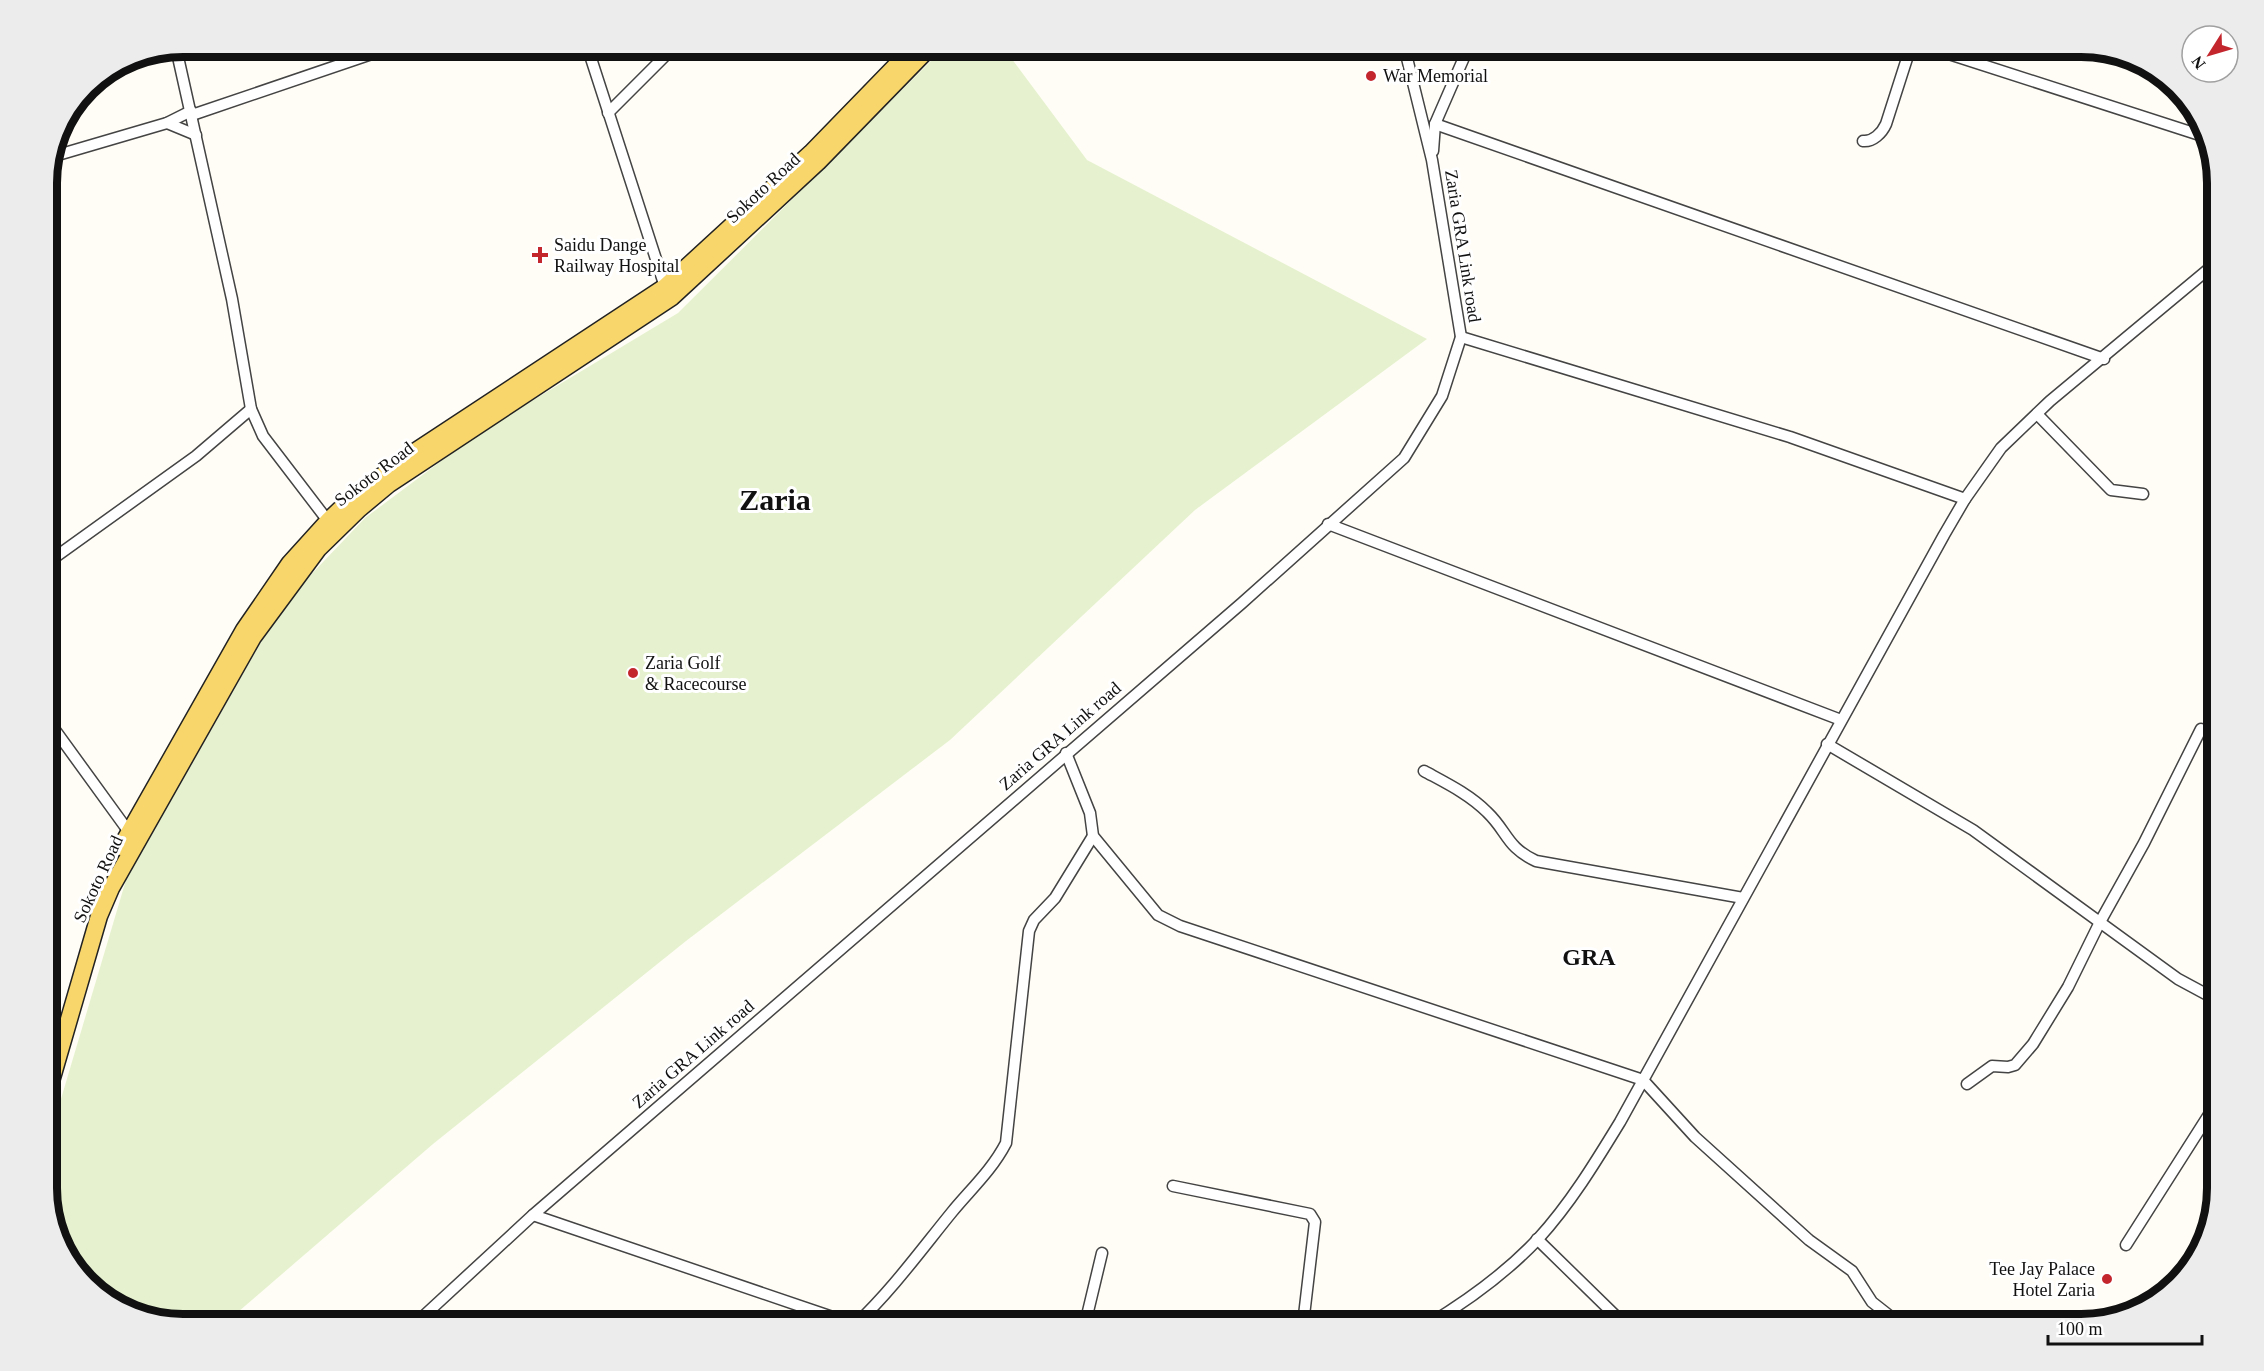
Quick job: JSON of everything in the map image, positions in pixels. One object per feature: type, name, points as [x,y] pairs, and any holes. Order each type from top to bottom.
[{"type":"main road","name":"Sokoto Road","points":[[57,1018],[89,910],[129,832],[244,630],[290,563],[328,521],[390,469],[665,287],[811,153],[904,57]]},
{"type":"main road","name":"Sokoto Road","points":[[57,1061],[96,927],[111,888],[253,637],[318,549],[358,509],[389,484],[672,297],[818,162],[921,57]]},
{"type":"street","points":[[178,57],[232,299],[251,409],[263,436],[328,521]]},
{"type":"street","points":[[60,154],[167,123],[361,57]]},
{"type":"street","points":[[590,57],[665,287]]},
{"type":"street","points":[[608,113],[664,57]]},
{"type":"street","name":"Zaria GRA Link road","points":[[426,1314],[532,1215],[1242,603],[1404,458],[1442,396],[1461,337],[1432,160],[1407,57]]},
{"type":"street","points":[[1432,160],[1436,124],[1464,57]]},
{"type":"street","points":[[1863,141],[1869,142],[1879,135],[1886,124],[1907,57]]},
{"type":"street","points":[[1958,57],[2197,134]]},
{"type":"street","points":[[167,123],[196,135]]},
{"type":"street","points":[[1436,124],[2104,359]]},
{"type":"street","points":[[1446,1314],[1537,1239],[1586,1178],[1643,1080],[1827,744],[1965,499],[2001,448],[2037,414],[2207,271]]},
{"type":"street","points":[[1461,337],[1790,437],[1965,499]]},
{"type":"street","points":[[57,556],[196,456],[251,409]]},
{"type":"street","points":[[2037,414],[2111,490],[2143,495]]},
{"type":"street","points":[[1328,524],[1841,720]]},
{"type":"street","points":[[1966,1084],[1992,1066],[2008,1067],[2022,1058],[2068,987],[2100,922],[2145,843],[2201,729]]},
{"type":"street","points":[[57,733],[129,832]]},
{"type":"street","points":[[1827,744],[1973,830],[2178,979],[2207,995]]},
{"type":"street","points":[[1066,753],[1090,813],[1093,836],[1158,915],[1180,926],[1643,1080],[1704,1145],[1809,1240],[1852,1271],[1872,1302],[1887,1314]]},
{"type":"street","points":[[1424,771],[1475,801],[1490,814],[1512,847],[1536,861],[1743,897]]},
{"type":"street","points":[[865,1314],[895,1285],[970,1190],[992,1168],[1006,1143],[1029,931],[1034,920],[1055,898],[1093,836]]},
{"type":"street","points":[[2126,1245],[2207,1118]]},
{"type":"street","points":[[1173,1186],[1310,1214],[1315,1222],[1304,1314]]},
{"type":"street","points":[[532,1215],[822,1314]]},
{"type":"street","points":[[1537,1239],[1614,1314]]},
{"type":"street","points":[[1087,1314],[1102,1253]]},
{"type":"street","points":[[804,1314],[806,1309]]},
{"type":"green space","name":"Zaria Golf & Racecourse","points":[[935,57],[1010,57],[1087,160],[1427,339],[1195,510],[950,740],[686,941],[433,1144],[236,1314],[166,1313],[150,1310],[120,1297],[106,1288],[83,1265],[64,1229],[57,1197],[57,1112],[126,880],[282,605],[365,518],[480,432],[678,313]]},
{"type":"place","name":"War Memorial","points":[[1371,76]]},
{"type":"place","name":"Saidu Dange Railway Hospital","points":[[540,255]]},
{"type":"place","name":"Zaria Golf & Racecourse","points":[[633,673]]},
{"type":"place","name":"Tee Jay Palace Hotel Zaria","points":[[2107,1279]]},
{"type":"district","name":"Zaria","points":[[775,499]]},
{"type":"district","name":"GRA","points":[[1589,957]]}]
